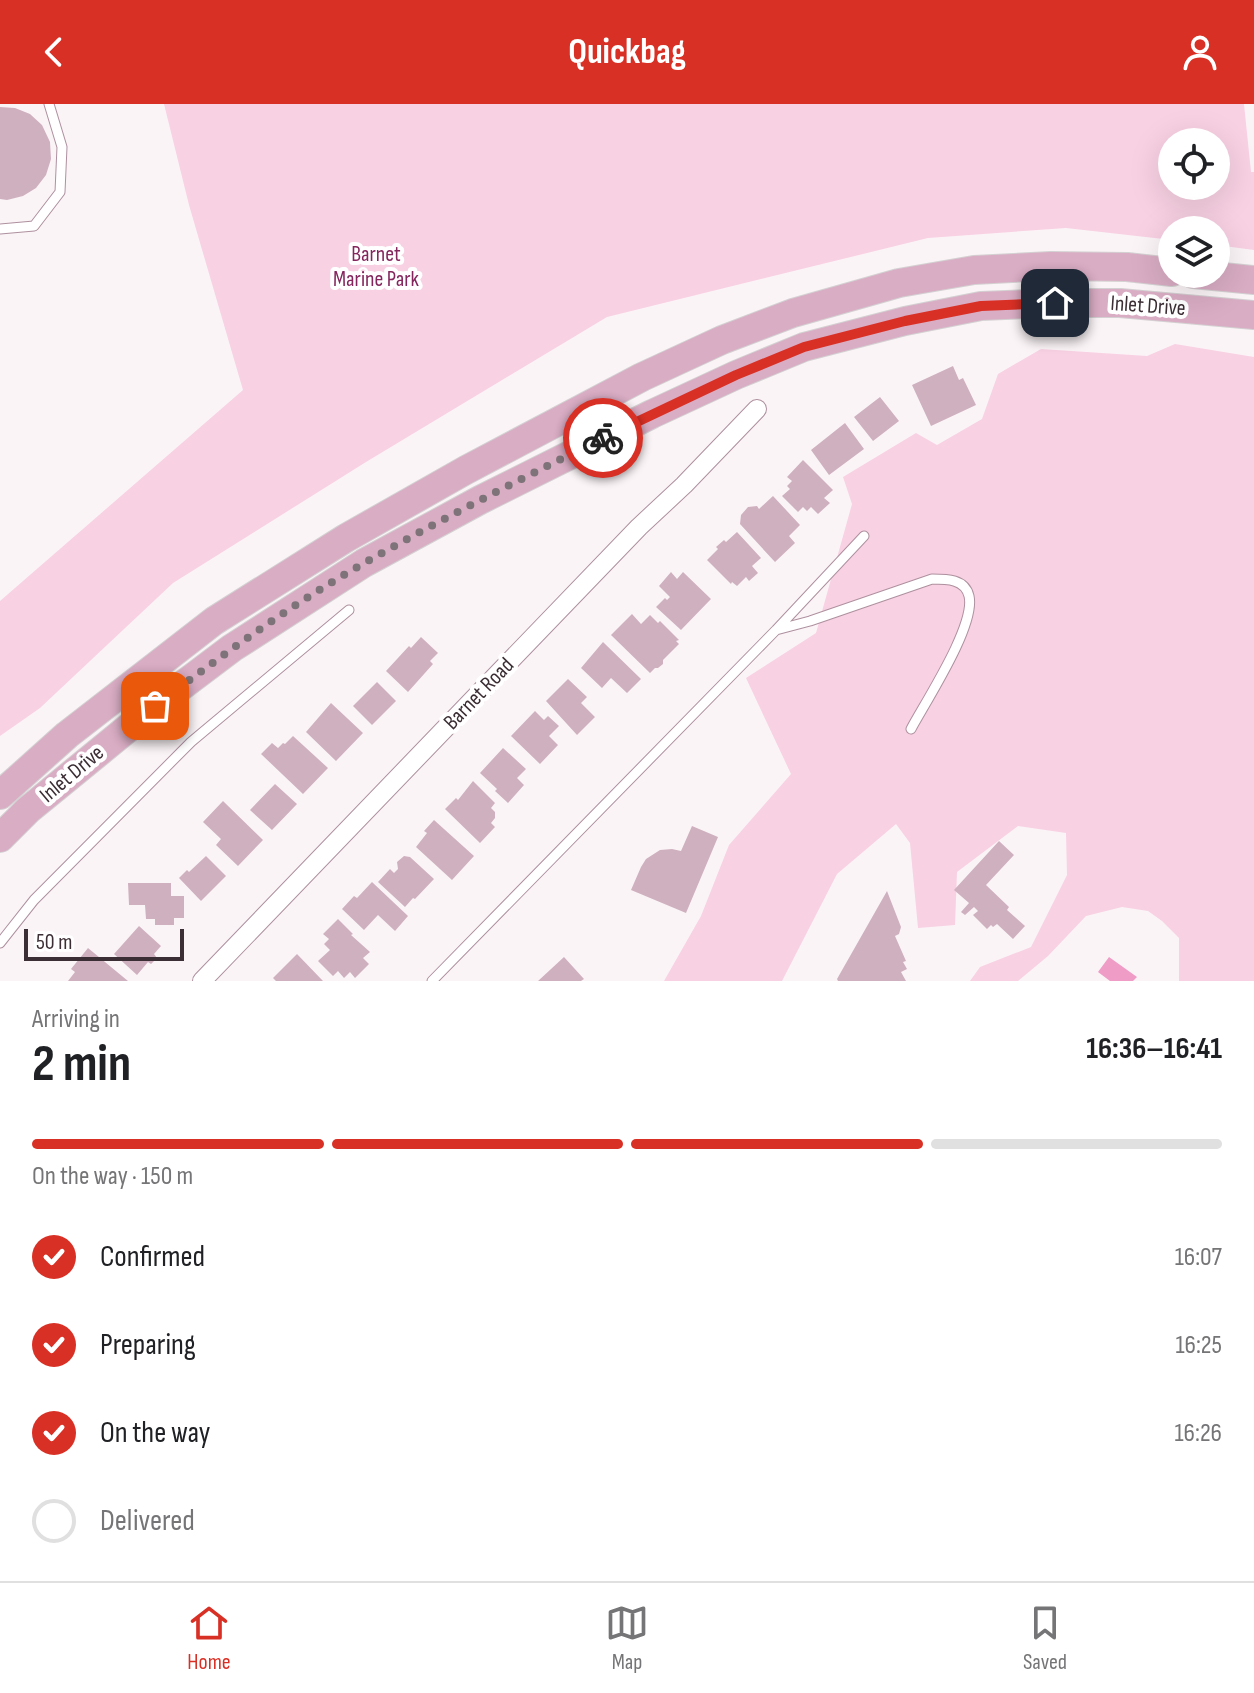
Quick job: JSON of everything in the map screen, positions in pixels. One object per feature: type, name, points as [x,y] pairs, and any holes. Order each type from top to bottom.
[{"type":"main road","name":"Inlet Drive","points":[[0,795],[67,735],[214,621],[306,563],[466,470],[642,377],[722,340],[793,313],[854,295],[899,283],[974,270],[1051,266],[1158,270]]},
{"type":"main road","name":"Inlet Drive","points":[[1230,278],[1250,280]]},
{"type":"main road","name":"Inlet Drive","points":[[0,838],[28,810],[166,697],[232,648],[364,563],[480,500],[736,375],[804,347],[905,321],[981,306],[1120,303],[1250,314]]},
{"type":"street","name":"Barnet Road","points":[[202,981],[639,527],[757,409]]},
{"type":"lane","points":[[0,229],[34,226],[60,192],[62,147],[49,104]]},
{"type":"lane","points":[[432,981],[864,536]]},
{"type":"lane","points":[[776,630],[916,583],[932,579],[959,583],[969,593],[970,606],[965,625],[911,729]]},
{"type":"lane","points":[[0,943],[34,900],[191,742],[349,610]]},
{"type":"green space","name":"Barnet Marine Park","points":[[164,104],[1244,104],[1251,172],[1254,172],[1254,250],[1230,247],[1230,216],[1158,216],[1158,238],[1066,228],[928,238],[607,317],[173,583],[40,708],[0,736],[0,601],[243,390],[189,205]]},
{"type":"green space","points":[[1175,344],[1254,357],[1254,981],[1179,981],[1179,938],[1148,911],[1122,907],[1086,916],[1048,956],[1018,981],[970,981],[980,967],[1031,947],[1067,875],[1066,833],[1018,826],[957,872],[955,925],[918,928],[910,843],[896,824],[837,874],[782,981],[664,981],[701,916],[729,845],[791,774],[746,678],[816,633],[852,504],[843,477],[916,433],[937,445],[982,419],[998,374],[1041,349],[1147,356]]},
{"type":"shaded area","points":[[1109,957],[1137,977],[1133,981],[1110,981],[1098,972]]},
{"type":"building","points":[[0,107],[15,108],[30,114],[42,125],[50,142],[51,159],[46,175],[36,188],[23,196],[7,200],[0,199]]},
{"type":"building","points":[[953,366],[959,380],[963,378],[976,405],[931,426],[912,385]]},
{"type":"building","points":[[880,397],[899,421],[873,441],[854,417]]},
{"type":"building","points":[[845,423],[864,449],[829,475],[811,450]]},
{"type":"building","points":[[803,460],[833,490],[824,498],[830,503],[818,514],[811,507],[807,511],[803,507],[798,512],[782,496],[790,489],[787,486],[792,481],[787,477]]},
{"type":"building","points":[[773,496],[800,525],[789,536],[795,543],[775,562],[740,524],[741,515],[748,507],[757,506],[759,509]]},
{"type":"building","points":[[737,532],[761,558],[752,566],[758,573],[749,581],[746,577],[737,586],[731,584],[707,560],[718,549],[716,547]]},
{"type":"building","points":[[671,572],[677,579],[683,572],[711,599],[681,630],[656,607],[670,597],[659,586]]},
{"type":"building","points":[[632,614],[641,624],[650,615],[679,640],[663,664],[650,673],[611,635]]},
{"type":"building","points":[[421,637],[438,653],[430,661],[433,664],[408,692],[386,671]]},
{"type":"building","points":[[603,642],[641,679],[627,693],[611,678],[602,688],[581,668]]},
{"type":"building","points":[[568,679],[587,697],[581,703],[595,717],[577,735],[546,701]]},
{"type":"building","points":[[377,682],[396,701],[372,725],[353,706]]},
{"type":"building","points":[[331,703],[363,733],[336,761],[306,732]]},
{"type":"building","points":[[535,711],[544,720],[548,716],[559,726],[549,736],[558,745],[540,764],[511,736]]},
{"type":"building","points":[[293,736],[328,768],[303,794],[261,754],[272,743],[278,748]]},
{"type":"building","points":[[503,748],[526,769],[517,778],[524,785],[508,803],[480,773]]},
{"type":"building","points":[[473,781],[495,803],[491,808],[495,818],[491,823],[495,827],[480,843],[445,809],[456,798],[458,800]]},
{"type":"building","points":[[275,784],[297,804],[272,830],[250,810]]},
{"type":"building","points":[[223,801],[263,840],[238,866],[216,845],[221,839],[203,822]]},
{"type":"building","points":[[434,820],[474,856],[452,880],[416,847]]},
{"type":"building","points":[[692,826],[718,837],[686,913],[631,890],[646,859],[660,850],[681,851]]},
{"type":"building","points":[[999,841],[1014,855],[986,885],[1025,926],[1013,939],[997,924],[987,929],[973,915],[978,911],[974,907],[965,915],[961,912],[969,903],[954,890]]},
{"type":"building","points":[[206,856],[226,876],[201,901],[179,878]]},
{"type":"building","points":[[404,856],[410,857],[434,879],[405,907],[378,882],[390,869],[394,873],[398,869],[397,862]]},
{"type":"building","points":[[372,882],[408,916],[395,931],[378,915],[364,930],[342,909]]},
{"type":"building","points":[[128,883],[171,883],[171,896],[184,896],[184,918],[174,918],[174,925],[155,925],[155,919],[146,919],[145,905],[129,905]]},
{"type":"building","points":[[887,891],[901,927],[895,936],[906,961],[903,962],[907,969],[901,972],[906,981],[838,981],[837,979]]},
{"type":"building","points":[[338,919],[370,952],[363,958],[369,964],[355,978],[350,972],[344,978],[338,971],[333,976],[318,961],[330,950],[324,944],[329,939],[323,934]]},
{"type":"building","points":[[139,926],[161,946],[154,954],[157,958],[151,964],[148,962],[137,975],[114,954]]},
{"type":"building","points":[[88,948],[128,981],[68,981],[75,972],[71,969]]},
{"type":"building","points":[[297,954],[323,981],[276,981],[273,978]]},
{"type":"building","points":[[564,957],[584,979],[538,981]]},
{"type":"way so far","points":[[155,706],[232,648],[364,563],[603,438]]},
{"type":"route","points":[[603,438],[736,375],[804,347],[905,321],[981,306],[1055,303]]}]
